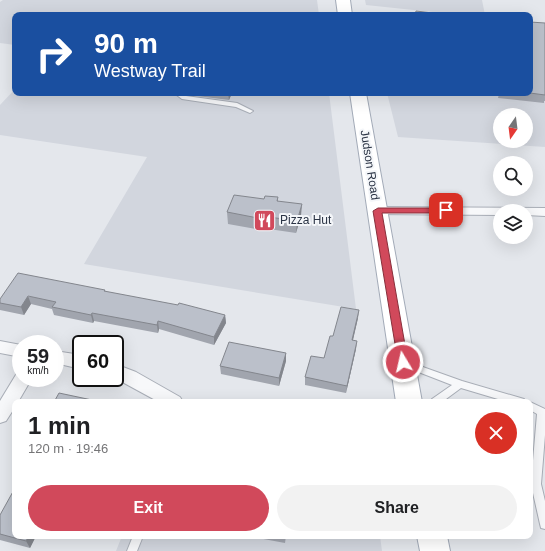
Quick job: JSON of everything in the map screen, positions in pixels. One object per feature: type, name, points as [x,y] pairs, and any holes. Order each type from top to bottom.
[{"type":"main road","points":[[342,0],[344,12]]},
{"type":"main road","name":"Judson Road","points":[[359,96],[409,399]]},
{"type":"main road","points":[[433,539],[435,551]]},
{"type":"street","points":[[378,211],[493,211]]},
{"type":"street","points":[[533,211],[545,212]]},
{"type":"street","points":[[0,347],[12,349]]},
{"type":"street","points":[[124,375],[169,399]]},
{"type":"street","points":[[0,416],[18,387]]},
{"type":"lane","points":[[181,96],[184,98],[237,105],[250,111]]},
{"type":"lane","points":[[403,362],[460,384],[511,399]]},
{"type":"lane","points":[[439,399],[460,384]]},
{"type":"lane","points":[[533,408],[544,413],[536,484],[544,513],[545,524]]},
{"type":"lane","points":[[132,551],[137,539]]},
{"type":"shaded area","points":[[3,0],[317,0],[319,12],[12,12],[12,45],[0,43],[0,2]]},
{"type":"shaded area","points":[[365,0],[482,0],[484,12],[432,12],[366,5]]},
{"type":"shaded area","points":[[545,76],[545,147],[533,146],[533,108],[493,108],[493,143],[398,137],[388,96],[533,96],[533,90]]},
{"type":"shaded area","points":[[12,92],[12,96],[329,96],[356,309],[84,264],[147,157],[0,135],[0,105]]},
{"type":"shaded area","points":[[121,539],[380,539],[382,551],[116,551]]},
{"type":"building","points":[[533,22],[545,23],[545,95],[533,93]]},
{"type":"building","points":[[234,195],[264,199],[265,196],[278,197],[277,201],[302,204],[297,221],[269,217],[268,220],[227,212]]},
{"type":"building","points":[[18,273],[178,305],[179,303],[225,315],[214,337],[158,321],[157,325],[92,313],[91,315],[52,307],[56,302],[28,296],[21,307],[0,303],[0,299]]},
{"type":"building","points":[[341,307],[359,310],[352,340],[357,341],[347,386],[305,377],[311,356],[324,358],[330,336],[333,336]]},
{"type":"building","points":[[229,342],[286,353],[279,378],[220,366]]},
{"type":"building","points":[[59,393],[87,399],[56,399]]},
{"type":"building","points":[[12,493],[12,537],[0,534],[0,515]]},
{"type":"place","name":"Pizza Hut","points":[[265,220]]},
{"type":"route","points":[[403,362],[378,211],[446,210]]}]
